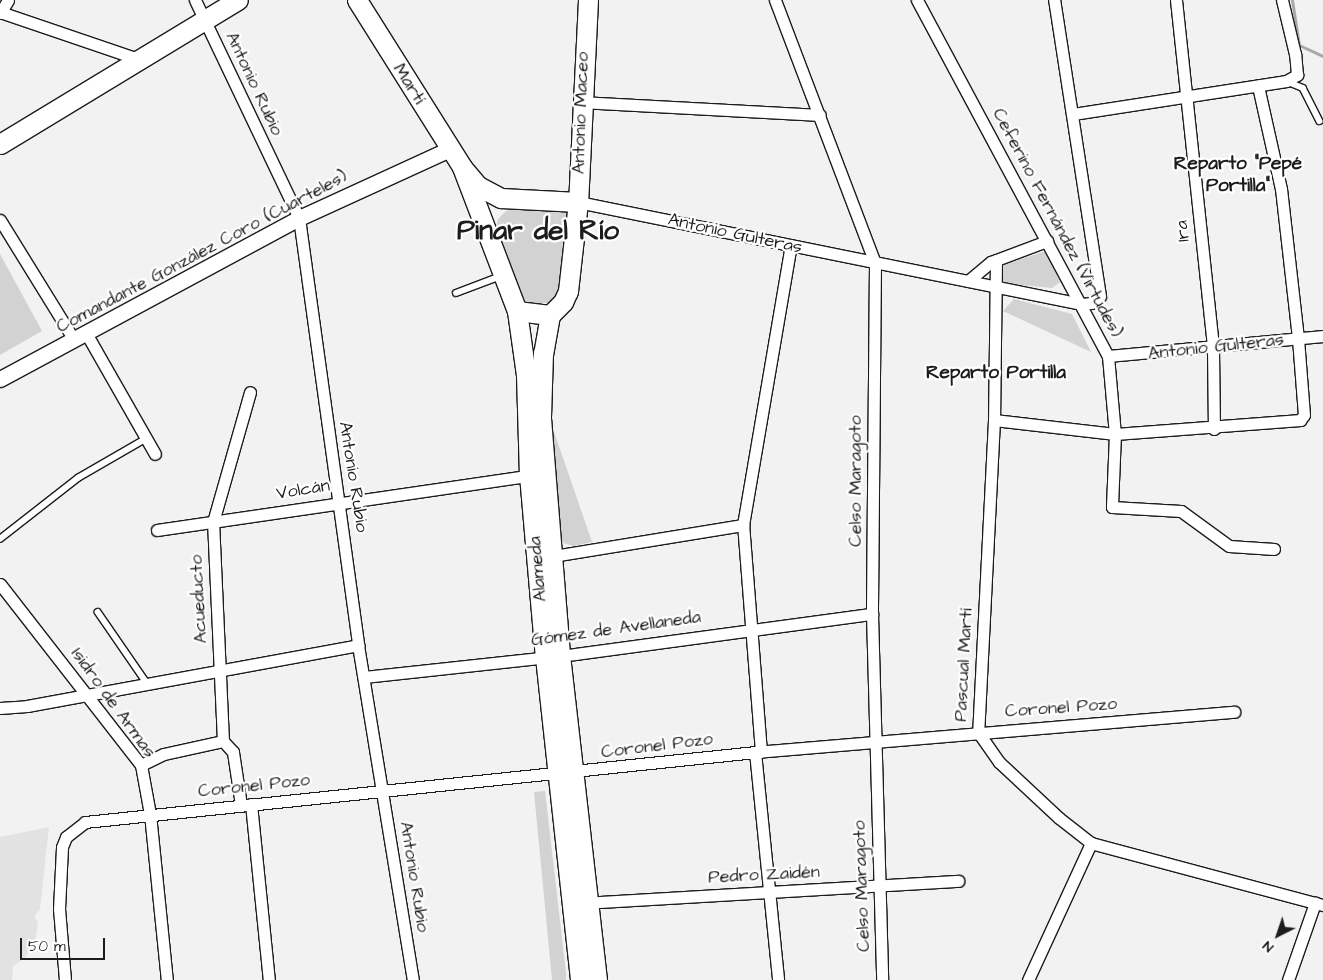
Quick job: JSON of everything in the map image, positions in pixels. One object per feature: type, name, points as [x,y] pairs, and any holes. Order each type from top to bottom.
[{"type":"main road","points":[[0,144],[238,0]]},
{"type":"main road","name":"Martí","points":[[357,0],[462,168]]},
{"type":"main road","name":"Antonio Maceo","points":[[580,0],[585,23]]},
{"type":"main road","name":"Antonio Maceo","points":[[578,202],[585,23],[588,0]]},
{"type":"main road","name":"Antonio Gulteras","points":[[462,168],[478,186],[501,198],[578,202]]},
{"type":"main road","name":"Alameda","points":[[462,168],[517,311],[537,475],[553,656],[581,906],[585,980]]},
{"type":"main road","points":[[484,222],[490,206],[501,198]]},
{"type":"main road","points":[[517,311],[550,315],[563,302],[568,291],[578,202]]},
{"type":"main road","name":"Alameda","points":[[537,475],[542,378],[550,315]]},
{"type":"street","points":[[8,0],[0,13],[141,60]]},
{"type":"street","name":"Antonio Rubio","points":[[195,0],[299,218],[340,503],[358,645],[413,980]]},
{"type":"street","name":"Celso Maragoto","points":[[775,0],[875,263],[872,614],[882,980]]},
{"type":"street","name":"Ceferino Fernández (Virtudes)","points":[[917,0],[1047,241],[1086,304],[1108,356],[1115,434],[1112,507],[1180,511],[1229,546],[1274,549]]},
{"type":"street","points":[[1054,0],[1100,296],[1086,304]]},
{"type":"street","name":"1ra","points":[[1176,0],[1188,98],[1213,349],[1214,429]]},
{"type":"street","points":[[1073,114],[1286,82],[1297,75],[1295,54],[1282,0]]},
{"type":"street","points":[[994,420],[1115,434],[1214,429],[1300,420],[1304,415],[1298,338],[1281,189],[1258,86]]},
{"type":"street","points":[[582,102],[820,115]]},
{"type":"street","name":"Comandante González Coro (Cuarteles)","points":[[0,379],[299,218],[450,148]]},
{"type":"street","name":"Antonio Gulteras","points":[[578,202],[1086,304]]},
{"type":"street","points":[[0,220],[80,336],[147,438],[155,454]]},
{"type":"street","points":[[968,281],[996,260],[1047,241]]},
{"type":"street","points":[[778,980],[758,752],[743,525],[791,245]]},
{"type":"street","name":"Pascual Martí","points":[[996,260],[994,420],[978,732],[998,762],[1059,818],[1091,843],[1319,904]]},
{"type":"street","name":"Antonio Gulteras","points":[[1108,356],[1213,349],[1323,336]]},
{"type":"street","name":"Acueducto","points":[[250,392],[213,522],[223,741],[233,752],[246,805],[268,980]]},
{"type":"street","name":"Volcán","points":[[156,530],[537,475]]},
{"type":"street","points":[[545,557],[743,525]]},
{"type":"street","name":"Isidro de Armas","points":[[0,584],[141,765],[150,814],[168,980]]},
{"type":"street","name":"Gómez de Avellaneda","points":[[364,677],[553,656],[749,628],[872,614]]},
{"type":"street","points":[[0,708],[27,706],[358,645]]},
{"type":"street","name":"Coronel Pozo","points":[[65,980],[58,909],[62,846],[66,837],[85,822],[758,752],[978,732],[1234,712]]},
{"type":"street","points":[[141,765],[164,754],[223,741]]},
{"type":"street","points":[[1028,980],[1091,843]]},
{"type":"street","name":"Pedro Zaidén","points":[[581,906],[770,891],[958,881]]},
{"type":"street","points":[[1288,980],[1319,904]]},
{"type":"lane","points":[[1286,82],[1302,88],[1320,121]]},
{"type":"lane","points":[[456,293],[504,275]]},
{"type":"lane","points":[[0,539],[78,478],[147,438]]},
{"type":"lane","points":[[98,612],[147,683]]},
{"type":"shaded area","points":[[528,206],[558,207],[571,218],[559,299],[552,303],[528,303],[522,296],[495,230],[498,219],[506,211]]},
{"type":"shaded area","points":[[1046,251],[1060,282],[1052,288],[1000,283],[1000,266]]},
{"type":"shaded area","points":[[0,254],[42,331],[0,355]]},
{"type":"shaded area","points":[[1014,299],[1072,314],[1091,352],[1003,311]]},
{"type":"shaded area","points":[[551,423],[592,542],[573,546],[554,540]]},
{"type":"shaded area","points":[[545,791],[566,980],[552,980],[534,792]]},
{"type":"shaded area","points":[[49,827],[40,909],[34,917],[38,922],[35,942],[25,958],[13,966],[12,980],[0,980],[0,837]]},
{"type":"waterway","points":[[1292,0],[1299,45],[1323,56]]},
{"type":"district","name":"Reparto \"Pepé Portilla\"","points":[[1238,175]]},
{"type":"district","name":"Pinar del Río","points":[[538,231]]},
{"type":"district","name":"Reparto Portilla","points":[[996,373]]}]
